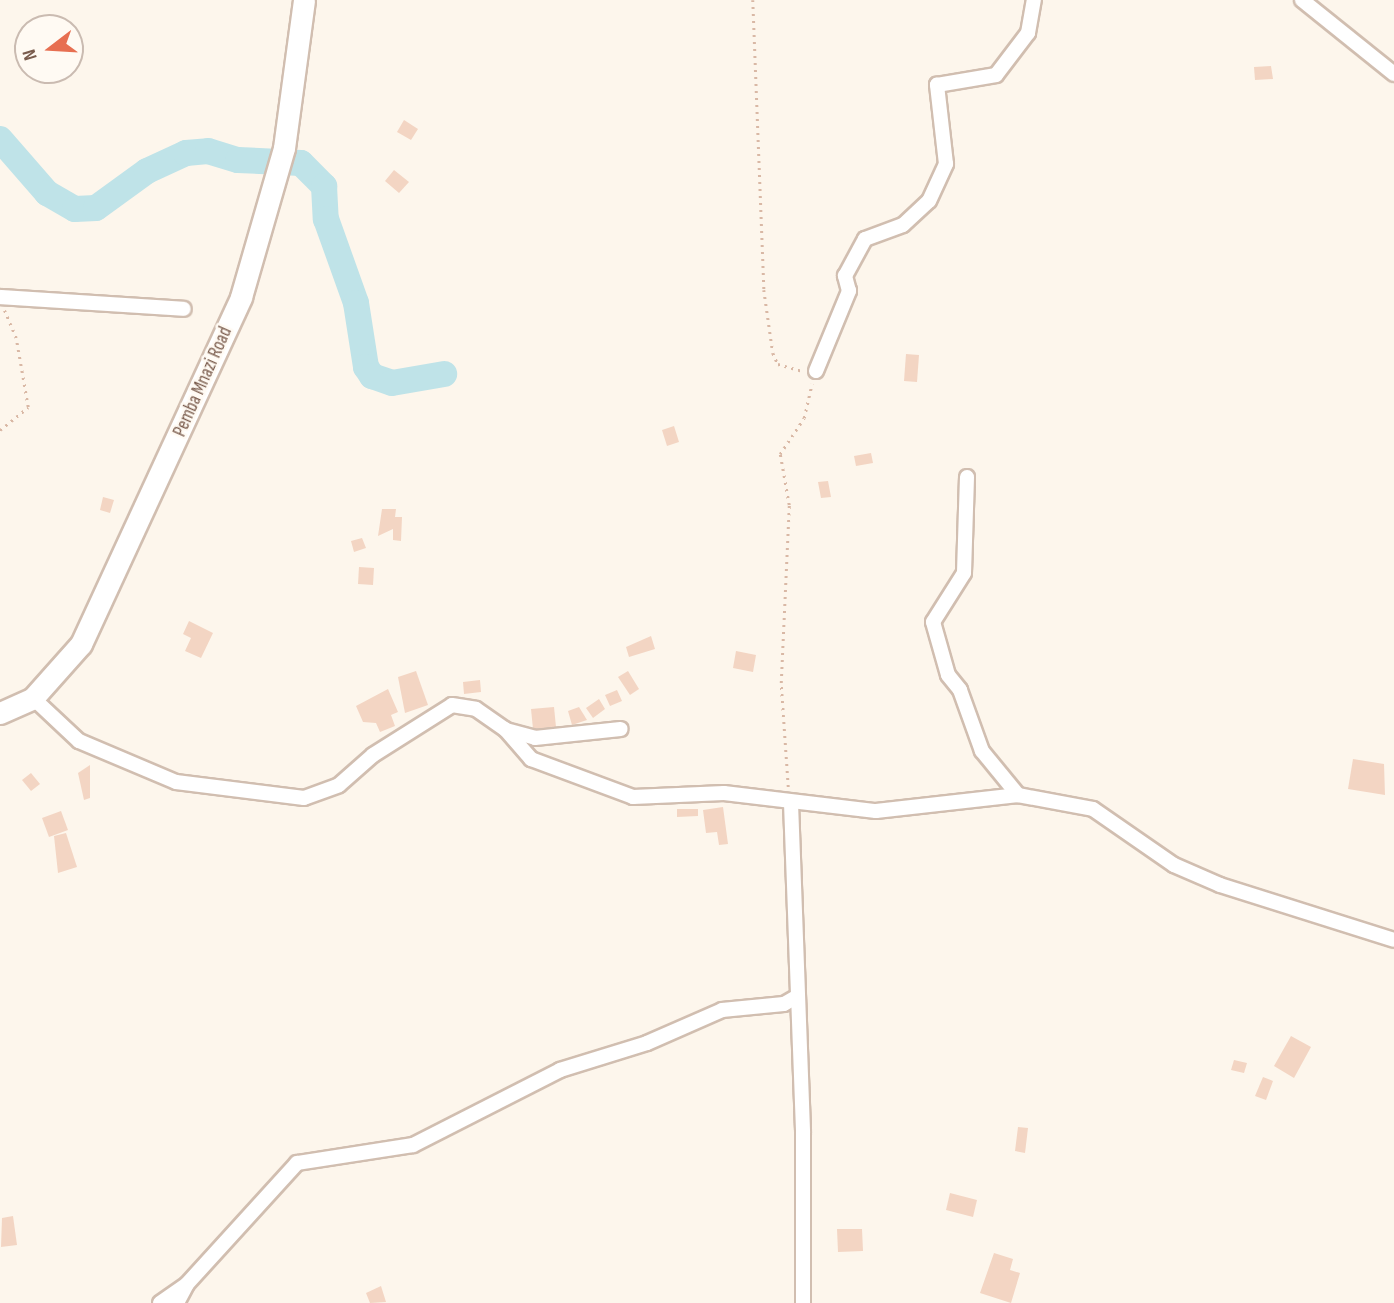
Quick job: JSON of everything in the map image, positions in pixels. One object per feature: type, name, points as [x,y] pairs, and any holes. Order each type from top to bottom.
[{"type":"main road","name":"Pemba Mnazi Road","points":[[0,713],[33,698],[81,644],[109,591],[241,297],[284,148],[304,0]]},
{"type":"street","points":[[816,371],[849,291],[845,276],[864,240],[903,225],[920,209],[947,164],[936,85],[996,75],[1028,33],[1034,0]]},
{"type":"street","points":[[1302,0],[1394,74]]},
{"type":"street","points":[[0,299],[184,309]]},
{"type":"street","points":[[967,477],[964,573],[933,622],[948,675],[960,690],[982,751],[1018,794]]},
{"type":"street","points":[[33,698],[79,741],[176,782],[304,798],[339,785],[373,754],[452,705],[476,709],[505,729],[531,760],[610,791],[633,797],[724,793],[790,803],[904,811],[1018,794],[1093,809],[1174,865],[1220,886],[1394,940]]},
{"type":"street","points":[[505,729],[535,738],[621,729]]},
{"type":"street","points":[[790,803],[798,996],[803,1303]]},
{"type":"street","points":[[160,1303],[187,1284],[297,1163],[413,1145],[560,1070],[647,1043],[722,1010],[784,1004],[798,996]]},
{"type":"street","points":[[177,1303],[187,1284]]},
{"type":"path","points":[[753,0],[764,289],[773,353],[778,364],[795,371],[816,371],[804,418],[780,454],[789,505],[781,683],[790,803]]},
{"type":"path","points":[[0,299],[16,338],[28,407],[0,430]]},
{"type":"building","points":[[1271,66],[1273,79],[1255,80],[1254,67]]},
{"type":"building","points":[[404,120],[418,129],[411,140],[397,132]]},
{"type":"building","points":[[394,170],[409,182],[399,193],[385,181]]},
{"type":"building","points":[[906,354],[919,355],[917,382],[904,381]]},
{"type":"building","points":[[674,426],[679,442],[667,446],[662,430]]},
{"type":"building","points":[[871,453],[873,463],[856,466],[854,456]]},
{"type":"building","points":[[828,481],[831,497],[821,498],[818,482]]},
{"type":"building","points":[[103,497],[114,500],[110,513],[100,510]]},
{"type":"building","points":[[382,509],[396,509],[395,517],[402,517],[401,541],[393,540],[393,529],[378,536]]},
{"type":"building","points":[[362,538],[366,548],[354,552],[351,541]]},
{"type":"building","points":[[359,567],[374,568],[373,585],[358,584]]},
{"type":"building","points":[[189,621],[213,633],[201,658],[185,651],[191,638],[183,634]]},
{"type":"building","points":[[651,636],[655,649],[629,657],[626,647]]},
{"type":"building","points":[[736,651],[756,655],[753,672],[733,668]]},
{"type":"building","points":[[416,671],[428,705],[405,713],[398,677]]},
{"type":"building","points":[[628,671],[639,689],[630,695],[618,677]]},
{"type":"building","points":[[480,680],[481,692],[464,694],[463,682]]},
{"type":"building","points":[[388,689],[398,712],[391,715],[395,726],[380,732],[376,723],[363,722],[356,706]]},
{"type":"building","points":[[617,690],[622,701],[610,706],[605,695]]},
{"type":"building","points":[[599,699],[605,709],[593,718],[586,708]]},
{"type":"building","points":[[554,707],[556,727],[533,729],[531,709]]},
{"type":"building","points":[[579,707],[587,720],[572,725],[568,711]]},
{"type":"building","points":[[1353,759],[1384,764],[1385,795],[1348,789]]},
{"type":"building","points":[[90,765],[90,798],[84,800],[78,773]]},
{"type":"building","points":[[31,773],[40,784],[31,791],[22,780]]},
{"type":"building","points":[[723,807],[728,844],[719,845],[717,832],[706,833],[703,810]]},
{"type":"building","points":[[677,809],[698,809],[698,816],[677,817]]},
{"type":"building","points":[[61,811],[68,830],[49,837],[42,818]]},
{"type":"building","points":[[66,833],[77,867],[58,873],[54,836]]},
{"type":"building","points":[[1291,1036],[1311,1047],[1294,1078],[1274,1066]]},
{"type":"building","points":[[1234,1060],[1247,1063],[1244,1073],[1231,1070]]},
{"type":"building","points":[[1263,1077],[1273,1081],[1266,1100],[1255,1096]]},
{"type":"building","points":[[1018,1127],[1028,1128],[1025,1153],[1015,1151]]},
{"type":"building","points":[[950,1193],[977,1200],[973,1217],[946,1210]]},
{"type":"building","points":[[13,1216],[17,1245],[1,1247],[2,1218]]},
{"type":"building","points":[[837,1229],[862,1229],[863,1251],[838,1252]]},
{"type":"building","points":[[994,1253],[1013,1259],[1010,1270],[1020,1273],[1011,1303],[980,1293]]},
{"type":"building","points":[[381,1286],[386,1302],[370,1303],[366,1293]]},
{"type":"waterway","points":[[0,139],[47,193],[75,209],[96,208],[147,171],[186,153],[208,151],[238,160],[301,163],[324,186],[326,219],[356,303],[366,367],[372,376],[392,383],[444,374]]}]
